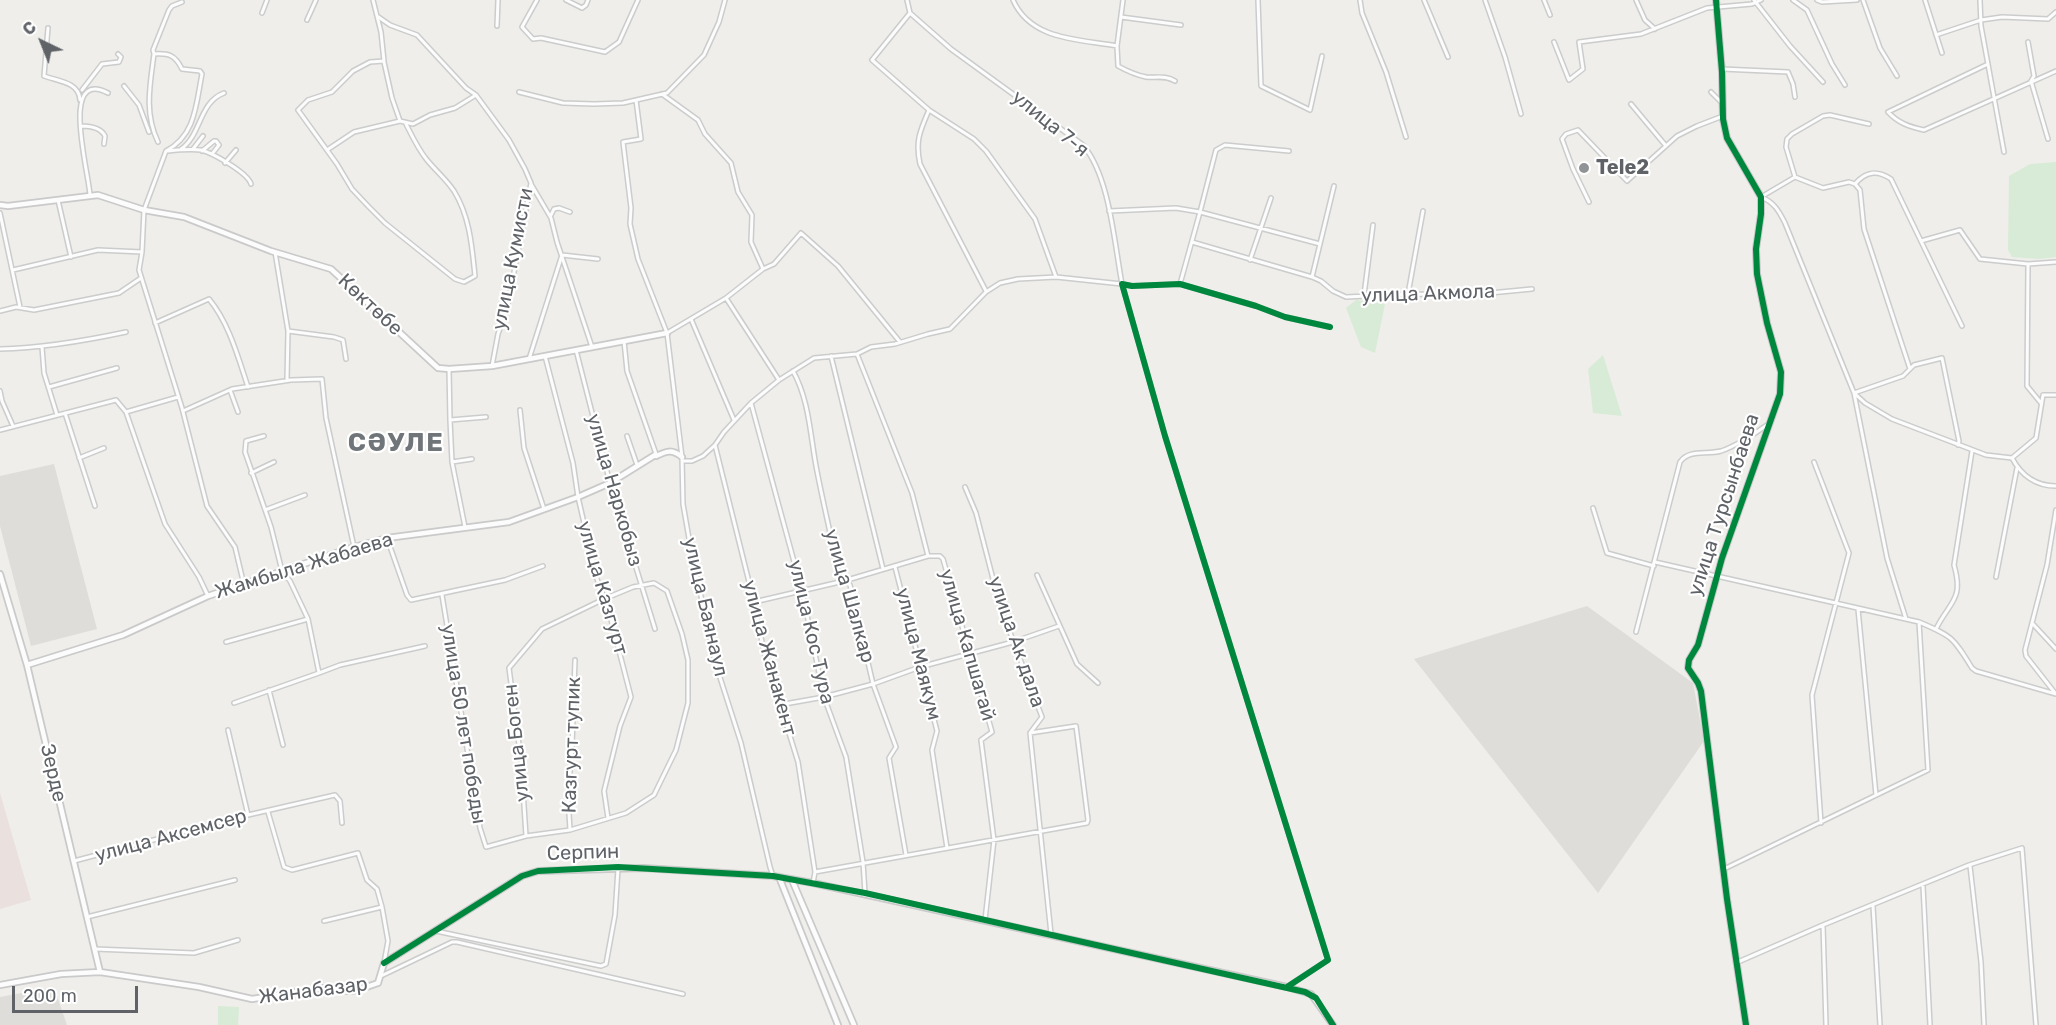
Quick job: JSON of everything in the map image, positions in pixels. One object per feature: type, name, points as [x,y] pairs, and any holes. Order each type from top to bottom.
[{"type":"street","points":[[262,13],[267,0]]},
{"type":"street","points":[[307,20],[316,0]]},
{"type":"street","points":[[373,0],[392,98],[400,122]]},
{"type":"street","points":[[497,26],[498,0]]},
{"type":"street","points":[[537,0],[522,27],[533,39],[540,38],[605,52],[619,42],[638,0]]},
{"type":"street","points":[[566,0],[582,8],[586,6],[588,0]]},
{"type":"street","points":[[519,92],[563,103],[623,103],[667,93],[704,55],[725,0]]},
{"type":"street","points":[[907,0],[910,13],[872,60],[928,110],[974,139],[986,151],[1035,219],[1056,277]]},
{"type":"street","points":[[1013,0],[1027,20],[1055,36],[1117,46]]},
{"type":"street","points":[[1123,0],[1117,46],[1118,66],[1128,72],[1145,76],[1167,77],[1175,81]]},
{"type":"street","points":[[1258,0],[1261,86],[1310,110],[1322,56]]},
{"type":"street","points":[[1360,0],[1362,13],[1386,72],[1406,137]]},
{"type":"street","points":[[1424,0],[1448,57]]},
{"type":"street","points":[[1485,0],[1505,57],[1521,114]]},
{"type":"street","points":[[1544,0],[1550,15]]},
{"type":"street","points":[[1636,0],[1645,20],[1655,29]]},
{"type":"street","points":[[1554,42],[1569,80],[1582,69],[1579,42],[1641,34],[1717,3],[1743,5],[1761,0]]},
{"type":"street","points":[[1793,0],[1807,10],[1832,64],[1845,85]]},
{"type":"street","points":[[1817,0],[1822,2],[1857,0]]},
{"type":"street","points":[[1863,0],[1880,48],[1897,76]]},
{"type":"street","points":[[1925,0],[1942,52]]},
{"type":"street","points":[[1980,0],[1981,20],[2004,152]]},
{"type":"street","points":[[1755,1],[1790,46],[1823,82]]},
{"type":"street","points":[[158,142],[148,106],[153,47],[169,9],[182,2]]},
{"type":"street","points":[[1717,3],[1723,117],[1727,138],[1761,197],[1777,207],[1785,223],[1854,393],[1887,558],[1906,619]]},
{"type":"street","points":[[1936,35],[1981,20],[2002,17],[2048,19],[2056,12]]},
{"type":"street","name":"улица 7-я","points":[[910,13],[951,49],[1083,145],[1093,157],[1109,211],[1122,284],[1166,436],[1328,960],[1287,987]]},
{"type":"street","name":"улица Кумисти","points":[[377,16],[390,25],[417,35],[466,88],[476,95],[509,140],[531,183],[507,309],[498,334],[492,366]]},
{"type":"street","points":[[1121,17],[1181,24]]},
{"type":"street","points":[[381,32],[390,25]]},
{"type":"street","points":[[48,28],[44,76],[74,86],[80,94],[81,126],[90,196]]},
{"type":"street","points":[[2028,42],[2034,76],[2031,81],[2048,139]]},
{"type":"street","points":[[82,90],[102,64],[119,62],[121,57],[118,54]]},
{"type":"street","points":[[154,54],[172,55],[182,69],[200,71],[202,74],[197,103],[188,131],[177,145],[166,151],[144,210],[139,270],[183,411],[207,506],[235,547],[244,585]]},
{"type":"street","points":[[384,61],[370,62],[353,71],[332,92],[316,96],[298,110],[352,189],[385,223],[454,279],[464,282],[475,276],[470,232],[462,206],[444,176],[428,160],[406,124]]},
{"type":"street","points":[[1988,64],[1888,112],[1895,119],[1924,130],[2056,71]]},
{"type":"street","points":[[1722,69],[1788,72],[1795,97]]},
{"type":"street","points":[[124,86],[139,105],[149,132]]},
{"type":"street","points":[[80,102],[83,95],[90,90],[99,88],[108,93]]},
{"type":"street","points":[[1711,92],[1723,104]]},
{"type":"street","points":[[180,150],[189,144],[205,110],[217,95],[224,93]]},
{"type":"street","points":[[662,94],[698,120],[705,134],[731,163],[738,192],[752,215],[751,242],[763,269]]},
{"type":"street","points":[[327,150],[354,132],[400,122],[413,124],[430,115],[455,108],[476,95]]},
{"type":"street","name":"улица Баянаул","points":[[636,100],[641,139],[623,142],[631,208],[630,224],[638,259],[667,333],[682,459],[683,504],[716,665],[741,743],[770,867],[776,877]]},
{"type":"street","points":[[1631,104],[1666,146]]},
{"type":"street","points":[[928,110],[919,135],[917,149],[920,164],[986,292]]},
{"type":"street","points":[[1795,177],[1786,147],[1787,139],[1792,134],[1823,116],[1869,124]]},
{"type":"street","points":[[1588,202],[1562,139],[1566,134],[1578,130],[1627,181],[1677,136],[1723,117]]},
{"type":"street","points":[[81,126],[103,132],[104,144]]},
{"type":"street","points":[[192,150],[203,136]]},
{"type":"street","points":[[202,151],[214,141],[218,142],[218,147],[212,154]]},
{"type":"street","points":[[1180,284],[1215,150],[1225,145],[1289,151]]},
{"type":"street","points":[[166,151],[192,150],[212,154],[246,176],[251,184]]},
{"type":"street","points":[[225,163],[236,150]]},
{"type":"street","points":[[1856,184],[1862,176],[1873,172],[1884,174],[1891,179],[1962,326]]},
{"type":"street","points":[[1761,197],[1795,177]]},
{"type":"street","points":[[1795,177],[1823,188],[1849,182],[1856,184],[1860,190],[1864,229],[1910,369]]},
{"type":"street","points":[[531,183],[551,217],[592,347]]},
{"type":"street","points":[[1312,277],[1334,186]]},
{"type":"street","name":"Көктөбе","points":[[0,205],[98,195],[144,210],[184,217],[275,252],[331,269],[438,368],[449,369]]},
{"type":"street","name":"улица Турсынбаева","points":[[1746,1025],[1701,691],[1688,668],[1689,660],[1698,645],[1717,576],[1767,425],[1780,394],[1781,372],[1756,274],[1761,197]]},
{"type":"street","points":[[1250,260],[1270,198]]},
{"type":"street","points":[[58,200],[71,256]]},
{"type":"street","points":[[1109,211],[1176,208],[1200,212],[1320,244]]},
{"type":"street","points":[[551,217],[554,209],[570,212]]},
{"type":"street","points":[[1408,294],[1424,211]]},
{"type":"street","points":[[0,213],[20,307]]},
{"type":"street","points":[[1364,295],[1373,225]]},
{"type":"street","points":[[1921,241],[1960,230],[1980,259],[2028,264],[2056,262]]},
{"type":"street","points":[[465,529],[452,462],[449,369],[492,366],[667,333],[726,298],[763,269],[774,264],[801,233],[838,266],[900,343]]},
{"type":"street","name":"улица Акмола","points":[[1192,242],[1312,277],[1346,297],[1408,294],[1469,295],[1532,289]]},
{"type":"street","points":[[13,270],[98,250],[142,252]]},
{"type":"street","points":[[275,252],[288,331],[287,381]]},
{"type":"street","points":[[562,255],[598,259]]},
{"type":"street","points":[[529,359],[562,255]]},
{"type":"street","points":[[2028,264],[2027,386],[2041,404]]},
{"type":"street","points":[[0,311],[20,307],[34,310],[118,293],[141,277]]},
{"type":"street","points":[[682,459],[692,460],[703,456],[750,403],[779,380],[814,358],[857,354],[871,347],[900,343],[950,330],[986,292],[1000,283],[1018,279],[1056,277],[1132,286],[1180,284],[1285,317],[1330,327]]},
{"type":"street","points":[[726,298],[779,380]]},
{"type":"street","points":[[155,323],[209,299],[216,308],[233,343],[248,387]]},
{"type":"street","points":[[691,319],[734,420]]},
{"type":"street","points":[[288,331],[334,336],[343,340],[346,359]]},
{"type":"street","points":[[0,349],[74,343],[126,332]]},
{"type":"street","points":[[624,341],[627,371],[656,456]]},
{"type":"street","points":[[42,347],[44,373],[57,415]]},
{"type":"street","name":"улица Наркобыз","points":[[576,350],[610,483],[656,629]]},
{"type":"street","name":"улица Капшагай","points":[[857,354],[912,494],[928,556],[940,556],[943,559],[992,732],[981,740],[994,840],[985,920]]},
{"type":"street","name":"улица Казгурт","points":[[545,356],[573,464],[578,497],[597,579],[626,672],[631,697],[620,726],[604,791],[608,818]]},
{"type":"street","name":"улица Маякум","points":[[831,356],[883,570]]},
{"type":"street","points":[[1854,393],[1903,376],[1914,365],[1942,358],[1958,445]]},
{"type":"street","points":[[49,387],[117,368]]},
{"type":"street","name":"улица Шалкар","points":[[793,371],[801,385],[808,414],[839,576],[850,585],[873,684],[896,747],[889,758],[906,855]]},
{"type":"street","points":[[183,411],[230,390],[287,381],[322,379],[327,418],[354,547]]},
{"type":"street","points":[[230,390],[238,412]]},
{"type":"street","points":[[0,391],[13,426]]},
{"type":"street","points":[[1854,393],[1892,420],[1986,455],[2012,458],[2036,438],[2043,395],[2056,395]]},
{"type":"street","points":[[126,412],[178,397]]},
{"type":"street","points":[[0,430],[113,400],[118,402],[126,412],[165,524],[199,577],[208,596]]},
{"type":"street","name":"улица Кос Тура","points":[[750,403],[802,591],[824,697],[846,757],[866,893]]},
{"type":"street","points":[[520,410],[524,448],[544,509]]},
{"type":"street","points":[[64,413],[95,506]]},
{"type":"street","points":[[450,420],[486,417]]},
{"type":"street","points":[[1636,632],[1680,462],[1684,456],[1721,451],[1767,425]]},
{"type":"street","points":[[264,436],[246,441],[245,452],[271,527],[282,572],[290,581],[308,619],[319,673]]},
{"type":"street","points":[[627,436],[637,465]]},
{"type":"street","name":"улица Жанакент","points":[[715,445],[764,652],[798,762],[815,872],[813,883]]},
{"type":"street","points":[[79,458],[104,448]]},
{"type":"street","points":[[1936,629],[1957,593],[1959,581],[1954,565],[1972,450]]},
{"type":"street","name":"Жамбыла Жабаева","points":[[27,665],[123,634],[208,596],[354,547],[387,538],[509,522],[610,483],[637,465],[667,451],[675,452],[682,459]]},
{"type":"street","points":[[2012,458],[2017,468],[2028,478],[2043,485],[2056,486]]},
{"type":"street","points":[[452,462],[471,459]]},
{"type":"street","points":[[251,473],[274,462]]},
{"type":"street","points":[[1814,462],[1849,553],[1812,695],[1821,823]]},
{"type":"street","points":[[1996,577],[2017,468]]},
{"type":"street","name":"улица Ак дала","points":[[965,487],[976,513],[1000,606],[1042,717],[1030,733],[1051,934]]},
{"type":"street","points":[[265,510],[305,495]]},
{"type":"street","points":[[1593,508],[1607,553],[1919,622],[1946,633],[1954,640],[1972,668],[2056,693]]},
{"type":"street","points":[[2056,510],[2047,565],[2025,650],[2026,656],[2056,693]]},
{"type":"street","points":[[387,538],[407,596],[411,600],[505,580],[543,567]]},
{"type":"street","points":[[754,602],[844,581],[928,556]]},
{"type":"street","name":"улица Маякум","points":[[895,567],[938,730],[932,750],[947,848]]},
{"type":"street","name":"Зерде","points":[[0,574],[27,665],[100,972]]},
{"type":"street","points":[[1037,575],[1077,664],[1098,683]]},
{"type":"street","points":[[526,836],[570,830],[626,813],[654,795],[676,750],[688,703],[688,660],[682,634],[667,591],[654,583],[643,586]]},
{"type":"street","name":"улица Боген","points":[[526,836],[521,760],[509,668],[542,629],[604,598],[633,587],[643,586]]},
{"type":"street","name":"улица 50 лет победы","points":[[442,595],[480,828],[486,847],[526,836]]},
{"type":"street","points":[[1858,609],[1876,795]]},
{"type":"street","points":[[226,642],[308,619]]},
{"type":"street","points":[[1724,870],[1928,770],[1919,622]]},
{"type":"street","points":[[2032,623],[2056,649]]},
{"type":"street","points":[[779,705],[824,697],[873,684],[920,667],[1013,642],[1059,626]]},
{"type":"street","points":[[234,703],[340,665],[424,646]]},
{"type":"street","name":"Казгурт тупик","points":[[570,830],[568,797],[575,660]]},
{"type":"street","points":[[269,690],[283,745]]},
{"type":"street","points":[[815,872],[1085,824],[1088,820],[1076,726],[1030,733]]},
{"type":"street","points":[[228,730],[248,815]]},
{"type":"street","name":"улица Аксемсер","points":[[74,861],[248,815],[335,795],[340,801],[342,824]]},
{"type":"street","name":"улица Аксемсер","points":[[268,812],[284,867],[292,870],[358,853],[367,880],[377,889],[382,907]]},
{"type":"street","points":[[1736,963],[1970,865],[2022,848],[2036,1025]]},
{"type":"street","points":[[1970,865],[1981,962],[1984,1025]]},
{"type":"street","points":[[434,931],[602,966],[606,964],[615,915],[618,867]]},
{"type":"street","name":"Серпин","points":[[384,963],[522,876],[538,871],[618,867],[776,877],[866,893],[1287,987],[1311,994],[1333,1025]]},
{"type":"street","points":[[776,877],[838,1025]]},
{"type":"street","points":[[87,917],[235,880]]},
{"type":"street","points":[[792,880],[854,1025]]},
{"type":"street","points":[[1922,885],[1930,1025]]},
{"type":"street","points":[[1873,906],[1880,1025]]},
{"type":"street","points":[[324,921],[382,907],[388,941],[379,977]]},
{"type":"street","points":[[1823,925],[1826,1025]]},
{"type":"street","points":[[95,949],[194,953],[238,940]]},
{"type":"street","points":[[379,977],[452,942],[457,942],[683,994]]},
{"type":"street","name":"Жанабазар","points":[[0,985],[61,974],[100,972],[199,987],[252,999],[323,988],[358,990],[378,983],[379,977]]},
{"type":"shaded area","points":[[54,464],[97,629],[31,646],[0,526],[0,476]]},
{"type":"shaded area","points":[[1587,606],[1693,683],[1704,741],[1598,893],[1414,659]]},
{"type":"shaded area","points":[[0,793],[31,900],[0,909]]},
{"type":"shaded area","points":[[54,987],[67,1025],[0,1025],[0,997]]},
{"type":"green space","points":[[2056,162],[2056,257],[2039,259],[2012,257],[2008,250],[2009,176],[2030,164]]},
{"type":"green space","points":[[1356,300],[1385,304],[1375,353],[1361,347],[1346,308]]},
{"type":"green space","points":[[1603,355],[1622,416],[1593,413],[1588,369]]},
{"type":"green space","points":[[218,1006],[239,1007],[238,1025],[218,1025]]},
{"type":"cycle path","points":[[1716,0],[1723,119],[1727,138],[1761,197],[1756,249],[1757,274],[1767,323],[1781,372],[1780,394],[1722,558],[1698,645],[1689,660],[1688,668],[1701,691],[1727,899],[1746,1025]]},
{"type":"cycle path","points":[[1287,987],[1328,960],[1165,436],[1122,284],[1132,286],[1180,284],[1285,317],[1330,327]]},
{"type":"cycle path","points":[[384,963],[522,876],[538,871],[618,867],[773,876],[865,893],[1305,992],[1316,998],[1333,1025]]},
{"type":"place","name":"Tele2","points":[[1584,168]]},
{"type":"district","name":"СӘУЛЕ","points":[[396,443]]}]
